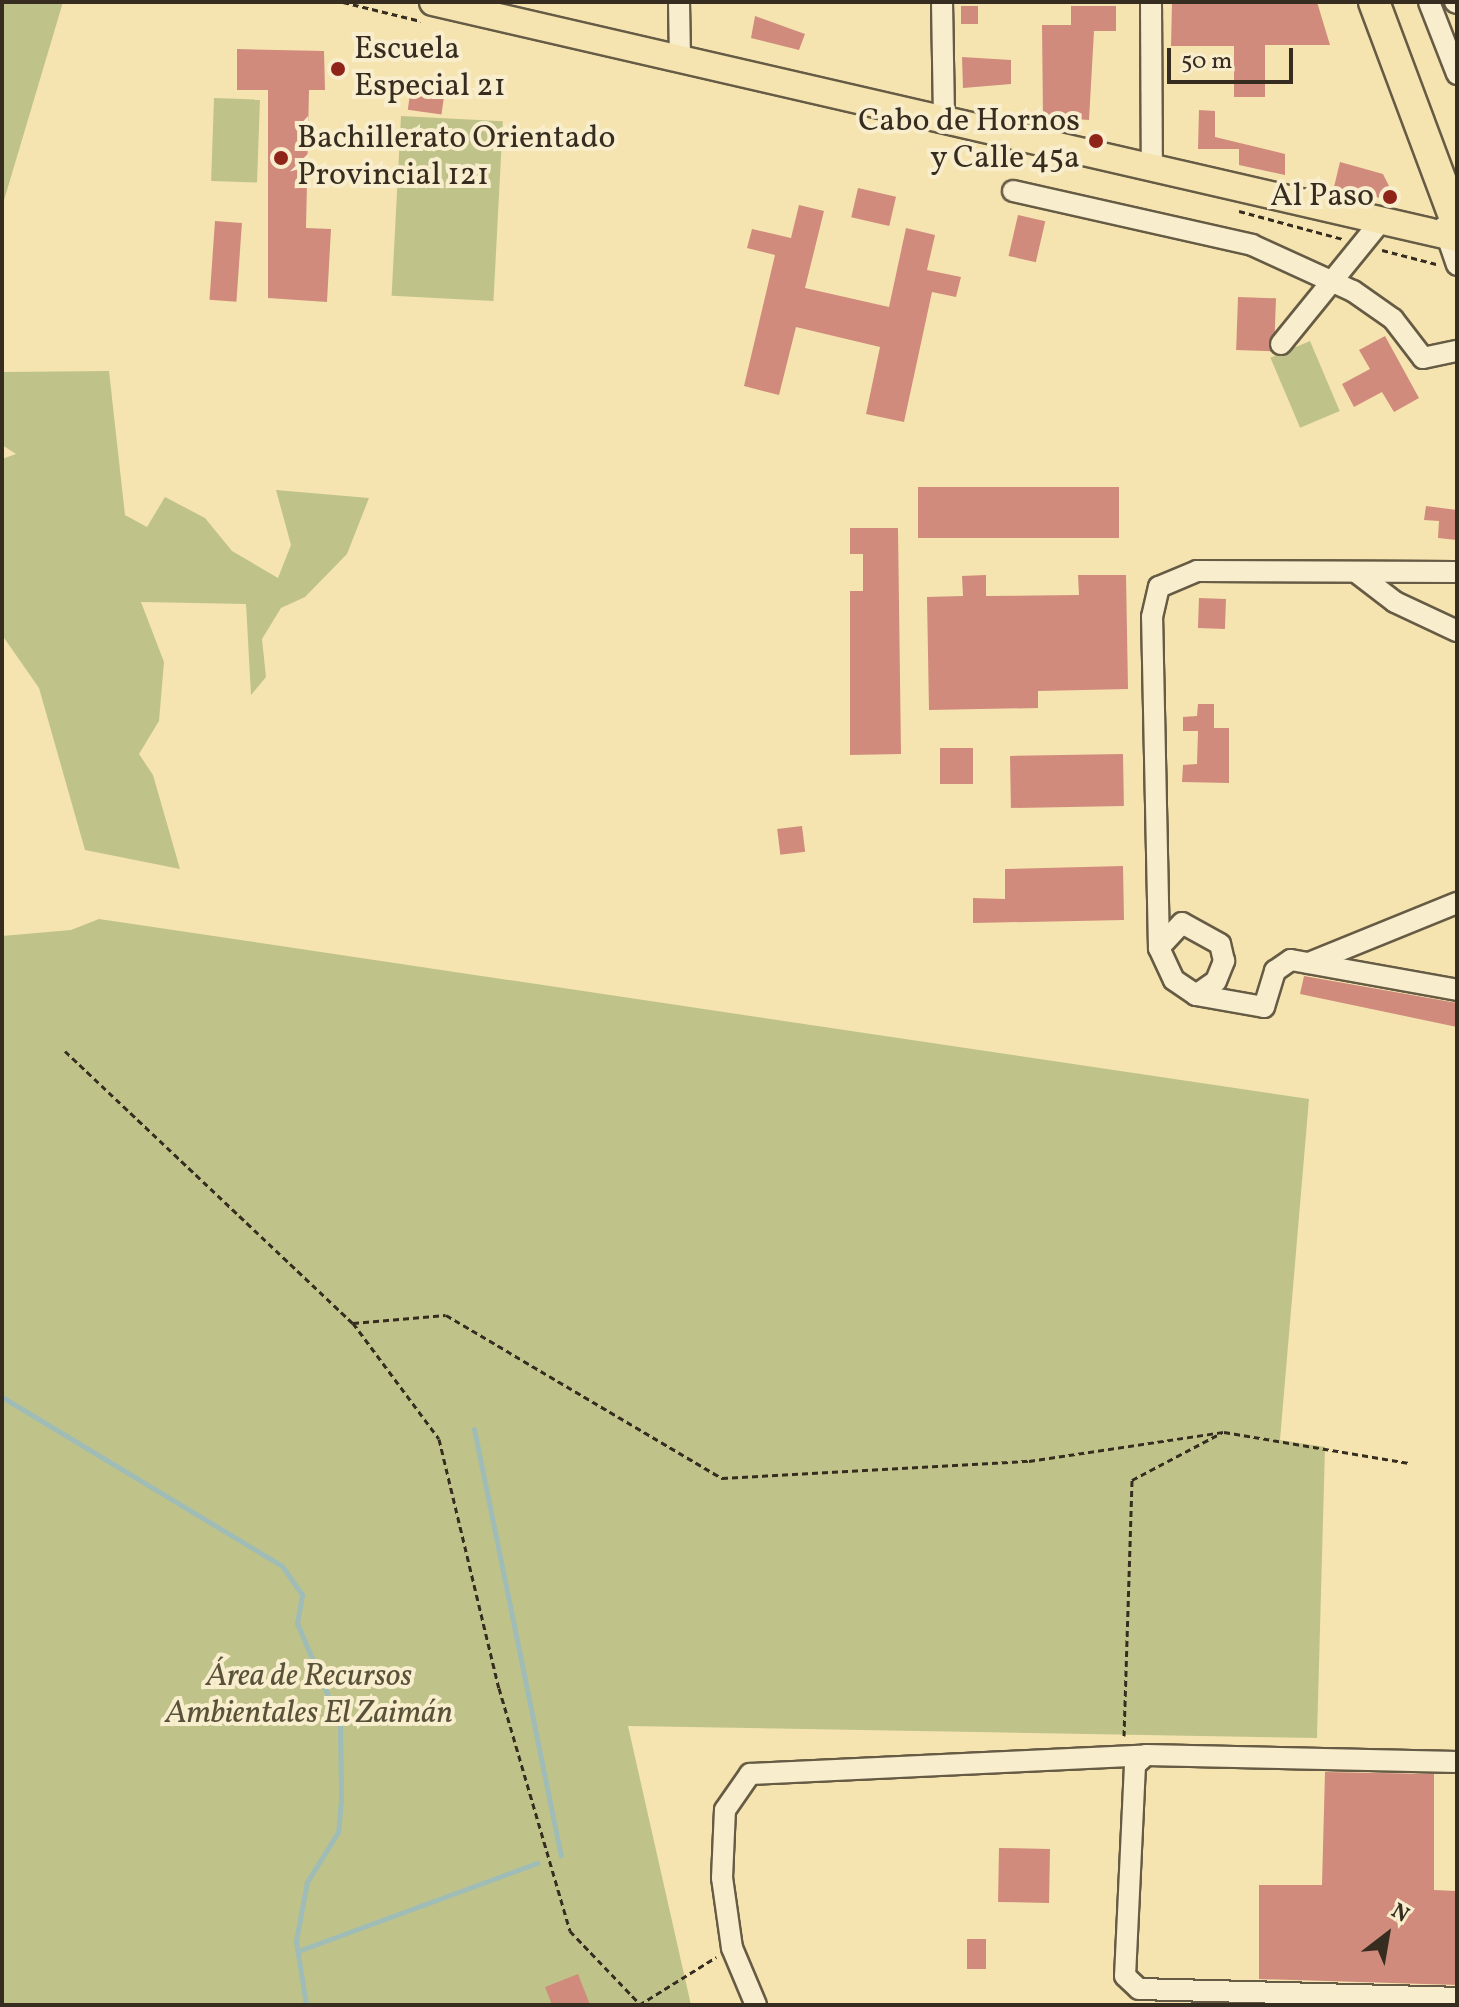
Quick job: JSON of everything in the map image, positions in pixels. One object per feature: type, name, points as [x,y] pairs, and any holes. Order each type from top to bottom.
[{"type":"highway","points":[[1374,2],[1454,233]]},
{"type":"highway","points":[[1394,2],[1457,176]]},
{"type":"main road","points":[[433,2],[1152,170],[1381,221],[1454,233]]},
{"type":"street","points":[[679,2],[680,60]]},
{"type":"street","points":[[942,2],[944,121]]},
{"type":"street","points":[[1151,2],[1152,170]]},
{"type":"street","points":[[1361,2],[1454,233],[1457,265]]},
{"type":"street","points":[[1429,2],[1457,74]]},
{"type":"street","points":[[1013,191],[1252,245],[1334,282],[1393,319],[1423,358],[1457,351]]},
{"type":"street","points":[[1281,344],[1381,221]]},
{"type":"street","points":[[1457,572],[1197,571],[1159,587],[1152,617],[1159,948],[1174,980],[1196,995],[1264,1007],[1275,971],[1291,960],[1457,990]]},
{"type":"street","points":[[1356,572],[1395,602],[1457,631]]},
{"type":"street","points":[[1309,963],[1457,903]]},
{"type":"street","points":[[1159,948],[1182,923],[1220,944],[1216,981],[1196,995]]},
{"type":"street","points":[[1146,1755],[1135,1765],[1125,1976],[1139,1989],[1457,1998]]},
{"type":"street","points":[[756,2005],[732,1948],[722,1878],[725,1810],[750,1774],[1146,1755],[1457,1762]]},
{"type":"path","points":[[65,1051],[353,1323],[439,1439],[499,1688],[570,1931],[639,2004],[732,1948]]},
{"type":"path","points":[[353,1323],[446,1315],[722,1478],[1029,1461],[1224,1432],[1410,1463]]},
{"type":"path","points":[[1124,1756],[1132,1480],[1224,1432]]},
{"type":"green space","points":[[2,2],[63,2],[2,207]]},
{"type":"green space","points":[[214,98],[260,100],[257,183],[211,181]]},
{"type":"green space","points":[[401,116],[503,121],[493,301],[392,296]]},
{"type":"green space","points":[[1310,341],[1340,411],[1300,428],[1270,358]]},
{"type":"green space","points":[[109,371],[125,515],[147,527],[165,497],[205,518],[232,551],[278,578],[291,545],[276,490],[369,498],[347,554],[305,597],[281,608],[262,639],[266,677],[251,695],[246,604],[141,602],[164,662],[159,721],[139,754],[153,775],[180,869],[85,850],[39,688],[2,635],[2,459],[16,454],[2,445],[2,372]]},
{"type":"green space","name":"Área de Recursos Ambientales El Zaimán","points":[[99,919],[1309,1099],[1280,1440],[1325,1447],[1317,1738],[628,1726],[691,2005],[2,2005],[2,936],[71,930]]},
{"type":"building","points":[[1172,2],[1317,2],[1330,45],[1265,45],[1265,97],[1234,97],[1234,46],[1171,46]]},
{"type":"building","points":[[961,6],[978,6],[978,24],[961,24]]},
{"type":"building","points":[[1071,6],[1116,6],[1116,31],[1094,31],[1089,120],[1043,117],[1042,25],[1071,25]]},
{"type":"building","points":[[755,16],[805,34],[799,50],[751,38]]},
{"type":"building","points":[[237,49],[324,51],[325,90],[309,90],[306,228],[331,229],[327,302],[268,298],[268,90],[237,90]]},
{"type":"building","points":[[962,57],[1011,60],[1011,84],[963,88]]},
{"type":"building","points":[[411,87],[445,92],[441,115],[408,110]]},
{"type":"building","points":[[1199,110],[1215,111],[1215,137],[1285,154],[1285,175],[1239,165],[1239,149],[1198,149]]},
{"type":"building","points":[[1340,162],[1383,174],[1397,202],[1334,187]]},
{"type":"building","points":[[858,188],[896,197],[889,226],[851,217]]},
{"type":"building","points":[[799,205],[824,211],[805,288],[889,307],[906,228],[935,235],[927,270],[961,277],[956,297],[932,292],[904,422],[866,414],[880,347],[796,327],[779,395],[744,386],[775,255],[747,248],[752,229],[791,238]]},
{"type":"building","points":[[1018,215],[1045,221],[1036,262],[1009,256]]},
{"type":"building","points":[[215,221],[242,223],[236,302],[209,300]]},
{"type":"building","points":[[1238,297],[1276,298],[1274,351],[1236,350]]},
{"type":"building","points":[[1385,336],[1419,398],[1394,412],[1382,392],[1354,407],[1342,384],[1370,369],[1359,350]]},
{"type":"building","points":[[918,487],[1119,487],[1119,538],[918,538]]},
{"type":"building","points":[[1426,506],[1457,510],[1457,540],[1438,538],[1439,521],[1424,520]]},
{"type":"building","points":[[850,528],[898,528],[901,754],[850,755],[850,591],[863,591],[863,554],[850,554]]},
{"type":"building","points":[[986,575],[986,596],[1079,595],[1078,575],[1126,575],[1128,689],[1038,691],[1038,708],[929,710],[927,597],[963,596],[962,576]]},
{"type":"building","points":[[1199,598],[1226,599],[1225,629],[1198,628]]},
{"type":"building","points":[[1198,704],[1214,704],[1214,728],[1229,728],[1229,783],[1182,782],[1183,765],[1197,764],[1198,731],[1183,731],[1183,717],[1197,716]]},
{"type":"building","points":[[940,748],[973,748],[973,784],[940,784]]},
{"type":"building","points":[[1123,754],[1124,806],[1011,808],[1010,756]]},
{"type":"building","points":[[802,826],[805,852],[780,855],[777,829]]},
{"type":"building","points":[[1123,866],[1124,920],[973,923],[973,898],[1005,899],[1005,869]]},
{"type":"building","points":[[1304,976],[1457,1003],[1457,1027],[1300,994]]},
{"type":"building","points":[[1325,1772],[1434,1774],[1434,1890],[1457,1891],[1457,1985],[1259,1979],[1259,1885],[1322,1885]]},
{"type":"building","points":[[999,1848],[1050,1849],[1049,1903],[998,1902]]},
{"type":"building","points":[[967,1939],[986,1939],[986,1969],[967,1969]]},
{"type":"building","points":[[578,1974],[590,2005],[552,2005],[545,1987]]},
{"type":"waterway","points":[[2,1397],[282,1566],[302,1595],[297,1623],[340,1724],[341,1800],[338,1832],[307,1882],[296,1941],[306,2005]]},
{"type":"waterway","points":[[474,1429],[561,1855]]},
{"type":"waterway","points":[[298,1951],[537,1863]]},
{"type":"place","name":"Escuela Especial 21","points":[[338,69]]},
{"type":"place","name":"Cabo de Hornos y Calle 45a","points":[[1096,141]]},
{"type":"place","name":"Bachillerato Orientado Provincial 121","points":[[281,158]]},
{"type":"place","name":"Al Paso","points":[[1390,197]]}]
